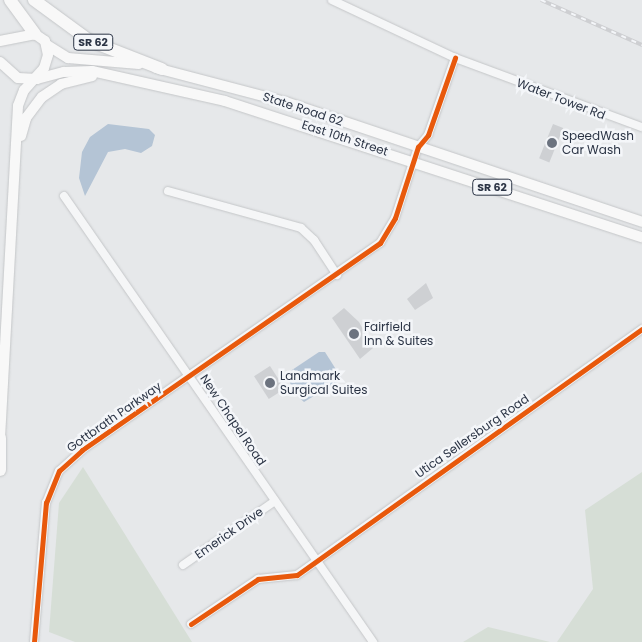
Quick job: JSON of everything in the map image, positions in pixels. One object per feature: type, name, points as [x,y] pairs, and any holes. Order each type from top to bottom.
[{"type":"highway","points":[[10,0],[35,34]]},
{"type":"highway","name":"SR 62","points":[[34,0],[90,41],[162,69]]},
{"type":"highway","points":[[0,438],[0,470]]},
{"type":"main road","points":[[0,41],[35,34],[47,45],[68,58],[108,59],[162,69]]},
{"type":"main road","points":[[0,438],[19,101],[46,64],[47,45]]},
{"type":"main road","points":[[0,62],[18,78],[36,79]]},
{"type":"main road","name":"State Road 62","points":[[162,69],[286,102],[642,222]]},
{"type":"main road","name":"East 10th Street","points":[[36,79],[71,71],[111,75],[270,114],[642,237]]},
{"type":"main road","points":[[18,144],[31,109],[51,89],[74,79],[111,75]]},
{"type":"street","name":"Water Tower Rd","points":[[332,0],[455,58],[642,127]]},
{"type":"street","name":"Gottbrath Parkway","points":[[34,642],[46,503],[59,471],[82,450],[337,275],[389,232],[418,147],[428,135],[455,58]]},
{"type":"street","points":[[168,191],[301,228],[314,240],[337,275]]},
{"type":"street","name":"New Chapel Road","points":[[64,196],[191,376],[371,641]]},
{"type":"street","name":"Utica Sellersburg Road","points":[[191,624],[258,579],[292,578],[314,559],[642,329]]},
{"type":"street","name":"Emerick Drive","points":[[183,565],[275,502]]},
{"type":"shaded area","points":[[83,467],[192,642],[75,642],[49,632],[59,503]]},
{"type":"shaded area","points":[[642,472],[642,642],[557,642],[593,589],[585,510]]},
{"type":"shaded area","points":[[488,627],[550,642],[463,642]]},
{"type":"water","points":[[108,124],[149,129],[155,135],[152,146],[141,153],[125,149],[108,152],[85,196],[79,178],[82,152],[90,137]]},
{"type":"water","points":[[319,352],[325,352],[342,379],[304,402],[295,394],[286,374]]},
{"type":"building","name":"SpeedWash Car Wash","points":[[553,124],[563,128],[549,162],[539,158]]},
{"type":"building","points":[[426,283],[433,298],[415,310],[407,299]]},
{"type":"building","name":"Fairfield Inn & Suites","points":[[344,308],[359,322],[373,348],[360,359],[332,318]]},
{"type":"building","name":"Landmark Surgical Suites","points":[[270,366],[285,389],[269,399],[254,376]]},
{"type":"railway","points":[[541,0],[642,45]]},
{"type":"cycle path","points":[[34,642],[46,503],[59,471],[82,450],[380,243],[395,218],[418,147],[428,135],[455,58]]},
{"type":"cycle path","points":[[191,624],[258,579],[297,575],[642,329]]},
{"type":"place","name":"SpeedWash Car Wash","points":[[552,143]]},
{"type":"place","name":"Fairfield Inn & Suites","points":[[354,334]]},
{"type":"place","name":"Landmark Surgical Suites","points":[[270,383]]}]
